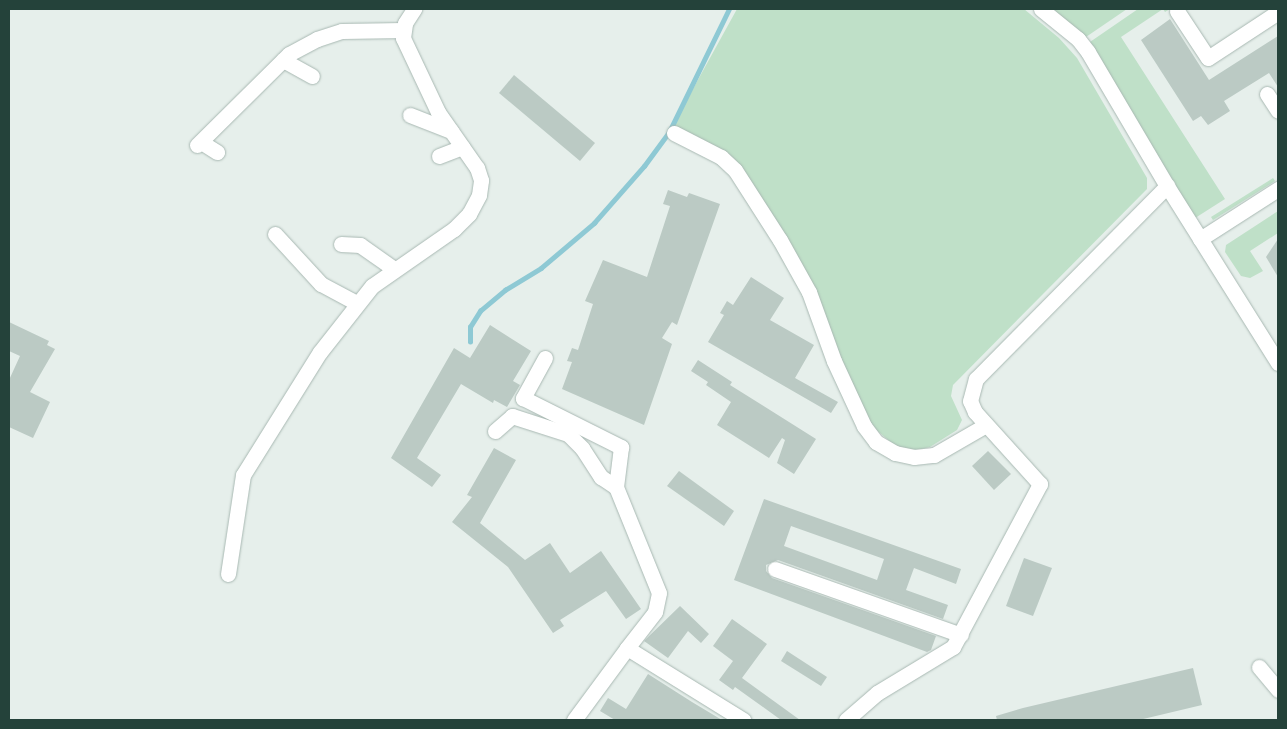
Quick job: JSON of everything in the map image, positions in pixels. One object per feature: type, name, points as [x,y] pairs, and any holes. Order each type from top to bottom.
[{"type":"street","points":[[402,30],[414,9]]},
{"type":"street","points":[[1041,9],[1078,39],[1088,52],[1167,186],[1278,363]]},
{"type":"street","points":[[1177,11],[1208,58],[1278,12]]},
{"type":"street","points":[[217,152],[199,144],[264,89],[283,60],[317,39],[342,31],[402,30]]},
{"type":"street","points":[[228,574],[243,475],[320,352],[356,303],[394,269],[454,229],[472,208],[479,195],[481,180],[462,147],[438,112],[402,30]]},
{"type":"street","points":[[283,60],[312,76]]},
{"type":"street","points":[[1267,94],[1278,112]]},
{"type":"street","points":[[410,116],[451,131]]},
{"type":"street","points":[[674,133],[721,156],[735,170],[780,240],[809,292],[834,361],[864,426],[876,442],[895,453],[914,457],[934,455],[986,424]]},
{"type":"street","points":[[439,156],[462,147]]},
{"type":"street","points":[[846,720],[877,693],[941,657],[961,635],[1007,542],[1040,484],[986,424],[970,402],[976,379],[1167,186]]},
{"type":"street","points":[[1200,239],[1278,189]]},
{"type":"street","points":[[275,234],[310,275],[356,303]]},
{"type":"street","points":[[341,244],[360,245],[394,269]]},
{"type":"street","points":[[545,358],[523,398],[615,442],[621,452],[616,487],[659,593],[655,612],[626,648],[574,720]]},
{"type":"street","points":[[495,431],[512,416],[568,434],[582,448],[601,477],[616,487]]},
{"type":"street","points":[[775,569],[961,635]]},
{"type":"street","points":[[626,648],[743,720]]},
{"type":"street","points":[[1259,667],[1278,690]]},
{"type":"green space","points":[[737,9],[1024,9],[1059,38],[1077,58],[1147,178],[1147,189],[953,385],[951,396],[962,420],[957,430],[930,447],[913,451],[898,448],[869,424],[837,356],[722,152],[673,125]]},
{"type":"green space","points":[[1049,9],[1127,9],[1083,39]]},
{"type":"green space","points":[[1138,9],[1163,9],[1121,37],[1225,199],[1192,220],[1087,44]]},
{"type":"green space","points":[[1273,178],[1275,181],[1213,220],[1211,217]]},
{"type":"green space","points":[[1278,211],[1278,233],[1250,251],[1263,271],[1250,278],[1241,276],[1225,252],[1226,245]]},
{"type":"building","points":[[1170,19],[1209,80],[1278,36],[1278,87],[1269,73],[1224,101],[1230,111],[1208,125],[1201,116],[1193,121],[1141,40]]},
{"type":"building","points":[[514,75],[595,143],[580,161],[499,93]]},
{"type":"building","points":[[668,190],[687,197],[689,193],[720,204],[677,325],[672,322],[662,338],[672,344],[644,425],[562,389],[572,362],[567,361],[572,348],[578,350],[593,304],[585,301],[603,260],[647,277],[670,206],[663,204]]},
{"type":"building","points":[[1278,239],[1278,277],[1266,257]]},
{"type":"building","points":[[751,277],[784,298],[770,320],[814,345],[795,378],[838,402],[831,413],[708,342],[724,315],[720,313],[727,301],[733,305]]},
{"type":"building","points":[[9,322],[49,341],[47,345],[55,349],[30,392],[50,402],[33,438],[9,427],[9,380],[20,356],[9,351]]},
{"type":"building","points":[[490,325],[531,351],[513,381],[520,385],[507,407],[494,400],[493,403],[461,384],[417,458],[441,475],[432,487],[391,458],[454,348],[470,358]]},
{"type":"building","points":[[698,360],[732,382],[730,385],[816,439],[794,474],[777,463],[785,440],[782,438],[769,458],[717,425],[731,402],[706,385],[708,382],[691,371]]},
{"type":"building","points":[[494,448],[516,460],[480,523],[525,560],[550,543],[570,573],[601,551],[641,609],[626,619],[606,591],[560,620],[564,626],[553,633],[508,567],[452,522],[472,497],[467,495]]},
{"type":"building","points":[[988,451],[1011,474],[994,490],[972,466]]},
{"type":"building","points":[[679,471],[734,511],[724,526],[667,486]]},
{"type":"building","points":[[764,499],[961,569],[956,584],[914,568],[906,590],[948,605],[943,619],[778,560],[766,565],[766,571],[772,578],[936,636],[931,650],[927,652],[734,580]],"holes":[[[791,526],[884,559],[877,580],[784,546]]]},
{"type":"building","points":[[1024,558],[1052,568],[1033,616],[1006,606]]},
{"type":"building","points":[[680,606],[709,634],[701,643],[688,631],[668,658],[644,641]]},
{"type":"building","points":[[732,619],[767,644],[742,678],[800,720],[781,720],[735,687],[733,690],[719,680],[733,661],[713,646]]},
{"type":"building","points":[[787,651],[827,677],[821,686],[781,661]]},
{"type":"building","points":[[1193,668],[1202,705],[1139,720],[997,720],[996,716],[1023,708]]},
{"type":"building","points":[[648,674],[722,720],[615,720],[600,711],[608,698],[626,709]]},
{"type":"waterway","points":[[470,342],[470,327],[480,311],[505,290],[541,268],[594,223],[644,166],[669,132],[729,9]]}]
